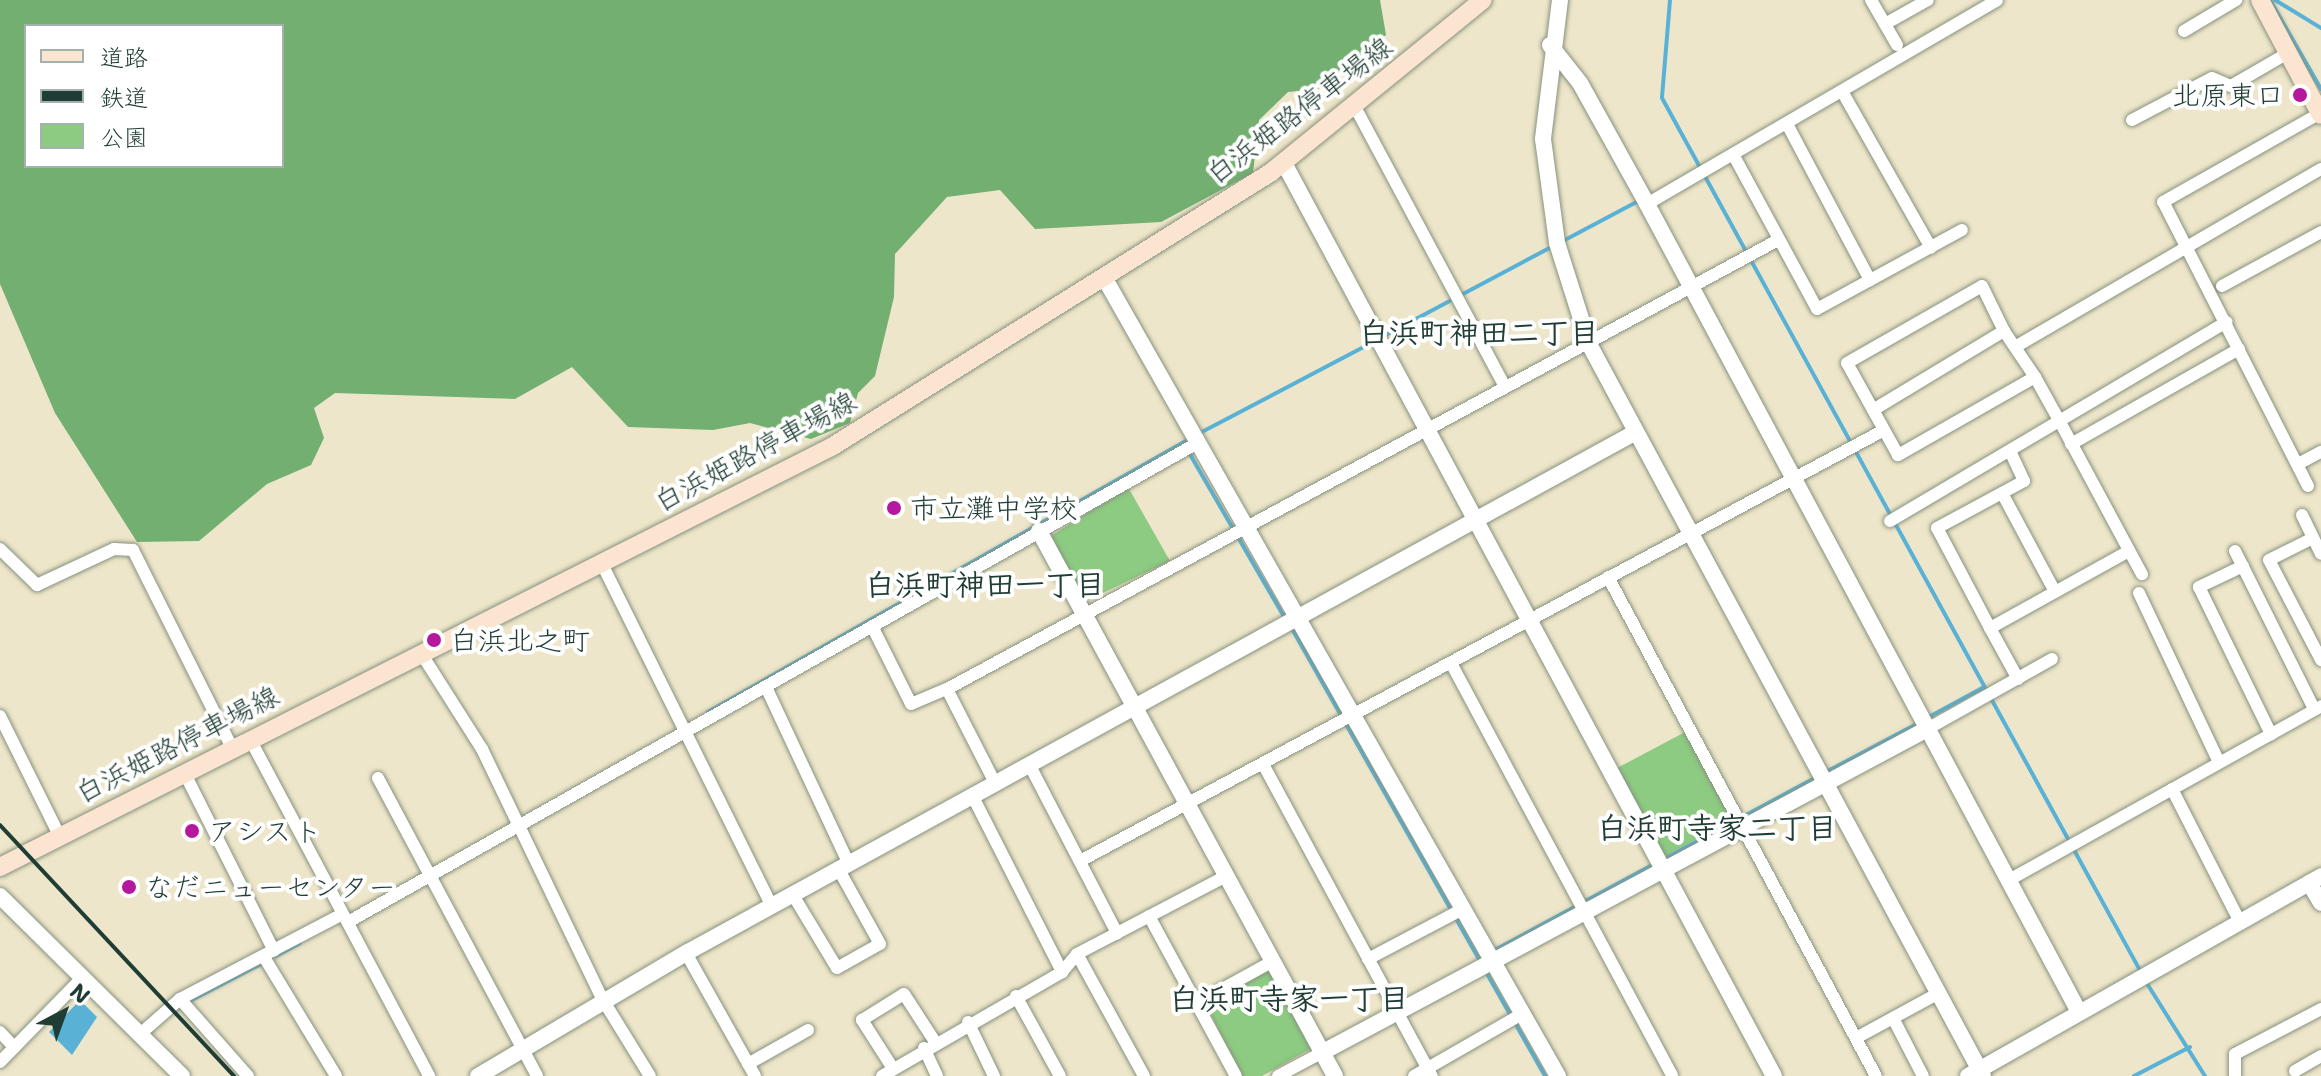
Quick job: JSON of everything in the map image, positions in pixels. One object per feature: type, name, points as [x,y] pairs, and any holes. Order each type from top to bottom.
[{"type":"main road","name":"白浜姫路停車場線","points":[[0,867],[833,446],[1105,279],[1284,163],[1483,0]]},
{"type":"main road","points":[[2264,1],[2321,114]]},
{"type":"street","points":[[1560,0],[1550,45],[1547,181],[1557,243],[1589,344],[1939,993],[1977,1074],[2079,1012],[2315,879],[2321,903]]},
{"type":"street","points":[[1871,0],[1897,45]]},
{"type":"street","points":[[1885,24],[1928,0]]},
{"type":"street","points":[[1647,204],[1843,93],[1997,0]]},
{"type":"street","points":[[2184,31],[2236,0]]},
{"type":"street","points":[[1550,45],[1580,83],[1647,204],[2079,1012]]},
{"type":"street","points":[[2132,120],[2212,78],[2231,86],[2288,53]]},
{"type":"street","points":[[1843,93],[1931,248]]},
{"type":"street","points":[[1354,105],[1505,387]]},
{"type":"street","points":[[2308,486],[2163,202],[2321,114]]},
{"type":"street","points":[[1787,124],[1870,280]]},
{"type":"street","points":[[1734,156],[1817,309],[1962,230]]},
{"type":"street","points":[[1284,163],[1774,1076]]},
{"type":"street","points":[[2015,347],[2321,169]]},
{"type":"street","points":[[2222,286],[2321,232]]},
{"type":"street","points":[[872,626],[911,704],[947,689],[1425,429],[1693,289],[1778,240]]},
{"type":"street","points":[[1105,279],[1196,437],[1240,531],[1298,618],[1354,714],[1522,1014],[1551,1074]]},
{"type":"street","points":[[2035,377],[1898,455],[1847,363],[1982,286],[2004,331],[2035,377],[2142,574]]},
{"type":"street","points":[[1890,521],[2226,322]]},
{"type":"street","points":[[1873,410],[2004,331]]},
{"type":"street","points":[[2071,444],[2239,349]]},
{"type":"street","points":[[1080,861],[1884,430]]},
{"type":"street","points":[[478,1076],[686,953],[1476,523],[1636,432]]},
{"type":"street","points":[[139,1035],[180,999],[431,877],[521,827],[688,726],[766,687],[1183,450],[1196,437]]},
{"type":"street","points":[[2010,451],[2024,481],[1937,528],[2018,679]]},
{"type":"street","points":[[2298,464],[2321,452]]},
{"type":"street","points":[[2002,493],[2055,592]]},
{"type":"street","points":[[2302,515],[2321,554]]},
{"type":"street","points":[[1039,531],[1335,1076]]},
{"type":"street","points":[[2313,538],[2269,560],[2321,660]]},
{"type":"street","points":[[0,549],[37,585],[114,549],[133,550],[232,748]]},
{"type":"street","points":[[1990,628],[2129,551]]},
{"type":"street","points":[[2009,880],[2318,708],[2235,551]]},
{"type":"street","points":[[601,562],[688,726],[772,907]]},
{"type":"street","points":[[2243,566],[2199,587],[2271,734]]},
{"type":"street","points":[[1608,577],[1876,1076]]},
{"type":"street","points":[[2139,593],[2219,762]]},
{"type":"street","points":[[421,653],[521,827],[603,1000],[650,1076]]},
{"type":"street","points":[[1278,1076],[1493,962],[1580,906],[1663,869],[2052,659]]},
{"type":"street","points":[[1451,663],[1672,1076]]},
{"type":"street","points":[[766,687],[880,944],[837,968],[793,895]]},
{"type":"street","points":[[947,689],[995,783]]},
{"type":"street","points":[[0,716],[59,835]]},
{"type":"street","points":[[250,739],[429,1076]]},
{"type":"street","points":[[1029,764],[1117,933]]},
{"type":"street","points":[[1263,764],[1430,1072]]},
{"type":"street","points":[[184,772],[269,954],[336,1076]]},
{"type":"street","points":[[378,778],[537,1076]]},
{"type":"street","points":[[2172,789],[2240,922]]},
{"type":"street","points":[[972,795],[1062,972]]},
{"type":"street","points":[[937,1076],[929,1045],[904,994],[862,1020],[887,1072],[929,1045],[968,1022],[1062,972],[1077,954],[1226,876]]},
{"type":"street","points":[[0,896],[182,1076]]},
{"type":"street","points":[[1368,959],[1463,909]]},
{"type":"street","points":[[1149,916],[1236,1076]]},
{"type":"street","points":[[686,953],[755,1076]]},
{"type":"street","points":[[1077,954],[1144,1076]]},
{"type":"street","points":[[1197,1003],[1273,961]]},
{"type":"street","points":[[0,1062],[82,978]]},
{"type":"street","points":[[1856,1038],[1939,993]]},
{"type":"street","points":[[1016,996],[1060,1076]]},
{"type":"street","points":[[180,999],[248,1076]]},
{"type":"street","points":[[2235,1076],[2235,1054],[2321,1009]]},
{"type":"street","points":[[1414,1076],[1430,1072],[1522,1014]]},
{"type":"street","points":[[1893,1018],[1923,1076]]},
{"type":"street","points":[[968,1022],[994,1076]]},
{"type":"street","points":[[748,1064],[808,1030]]},
{"type":"street","points":[[0,1032],[14,1047]]},
{"type":"street","points":[[2295,1071],[2321,1056]]},
{"type":"green space","points":[[0,0],[1380,0],[1386,35],[1318,89],[1288,92],[1259,120],[1253,173],[1161,222],[1035,229],[1000,190],[947,197],[895,254],[894,297],[875,376],[858,393],[850,423],[811,439],[750,423],[713,430],[628,427],[572,367],[515,399],[335,393],[314,408],[324,438],[311,465],[267,484],[199,541],[137,542],[55,413],[0,284]]},
{"type":"green space","points":[[1128,487],[1170,561],[1086,601],[1051,536]]},
{"type":"green space","points":[[1685,732],[1732,820],[1663,857],[1616,769]]},
{"type":"green space","points":[[1270,967],[1312,1048],[1262,1076],[1242,1076],[1205,1003]]},
{"type":"water","points":[[80,1000],[97,1017],[72,1055],[49,1032]]},
{"type":"waterway","points":[[1670,0],[1662,98],[2142,974]]},
{"type":"waterway","points":[[2270,0],[2321,89]]},
{"type":"waterway","points":[[2275,0],[2321,28]]},
{"type":"waterway","points":[[1563,241],[1640,200]]},
{"type":"waterway","points":[[1382,337],[1555,245]]},
{"type":"waterway","points":[[1198,434],[1375,341]]},
{"type":"waterway","points":[[708,712],[1191,438]]},
{"type":"waterway","points":[[1188,451],[1286,620]]},
{"type":"waterway","points":[[1291,627],[1482,964]]},
{"type":"waterway","points":[[1927,718],[1984,687]]},
{"type":"waterway","points":[[1824,773],[1919,723]]},
{"type":"waterway","points":[[1662,860],[1817,777]]},
{"type":"waterway","points":[[1493,951],[1654,864]]},
{"type":"waterway","points":[[276,956],[300,943]]},
{"type":"waterway","points":[[188,1002],[265,962]]},
{"type":"waterway","points":[[1486,972],[1545,1076]]},
{"type":"waterway","points":[[2146,982],[2205,1076]]},
{"type":"waterway","points":[[2134,1076],[2190,1047]]},
{"type":"railway","points":[[0,825],[234,1076]]},
{"type":"place","name":"北原東口","points":[[2300,95]]},
{"type":"place","name":"市立灘中学校","points":[[894,508]]},
{"type":"place","name":"白浜北之町","points":[[434,640]]},
{"type":"place","name":"アシスト","points":[[192,831]]},
{"type":"place","name":"なだニューセンター","points":[[129,887]]},
{"type":"district","name":"白浜町神田二丁目","points":[[1479,333]]},
{"type":"district","name":"白浜町神田一丁目","points":[[985,585]]},
{"type":"district","name":"白浜町寺家二丁目","points":[[1717,828]]},
{"type":"district","name":"白浜町寺家一丁目","points":[[1289,999]]}]
